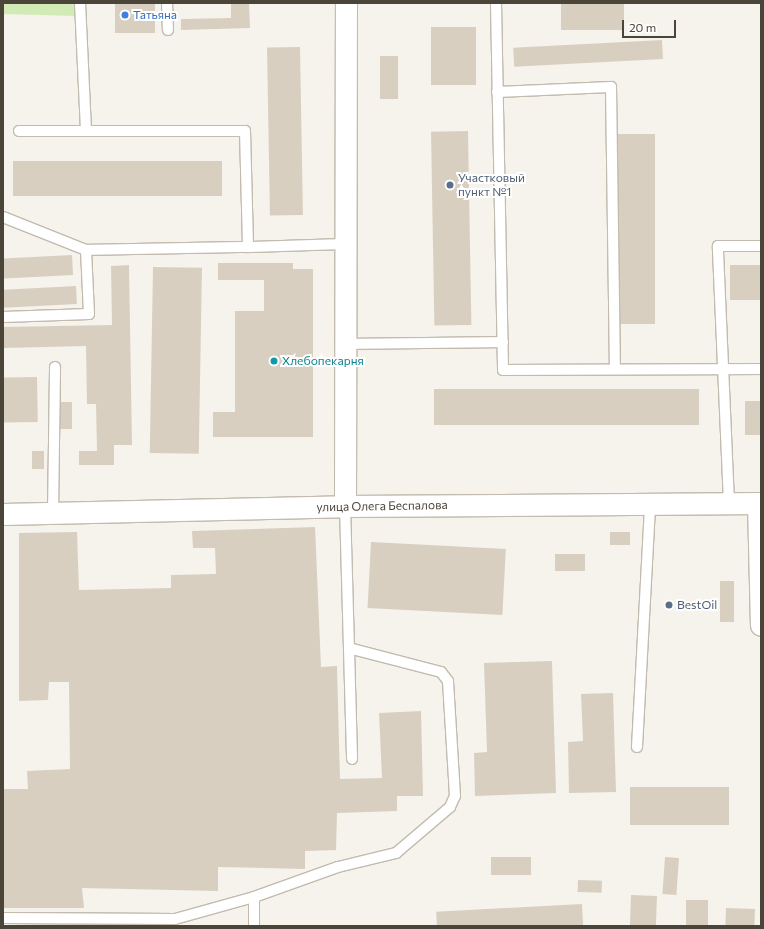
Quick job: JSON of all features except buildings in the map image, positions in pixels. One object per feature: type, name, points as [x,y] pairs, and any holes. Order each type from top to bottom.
[{"type":"street","points":[[345,506],[346,3]]},
{"type":"street","points":[[759,503],[761,626]]},
{"type":"street","name":"улица Олега Беспалова","points":[[3,514],[345,506],[759,503]]},
{"type":"lane","points":[[80,3],[86,131]]},
{"type":"lane","points":[[167,3],[168,30]]},
{"type":"lane","points":[[496,3],[503,370],[615,368],[761,369]]},
{"type":"lane","points":[[497,92],[611,87],[615,368]]},
{"type":"lane","points":[[19,131],[245,131],[248,247]]},
{"type":"lane","points":[[3,217],[86,250],[346,244]]},
{"type":"lane","points":[[729,503],[721,368],[718,246],[761,246]]},
{"type":"lane","points":[[3,317],[89,314],[86,250]]},
{"type":"lane","points":[[346,344],[503,342]]},
{"type":"lane","points":[[53,514],[55,367]]},
{"type":"lane","points":[[637,747],[650,504]]},
{"type":"lane","points":[[345,506],[352,759]]},
{"type":"lane","points":[[3,918],[175,919],[254,897],[338,867],[396,853],[450,807],[455,796],[448,681],[441,672],[349,648]]},
{"type":"lane","points":[[254,897],[254,926]]},
{"type":"green space","points":[[3,3],[80,3],[80,16],[3,14]]},
{"type":"place","name":"Татьяна","points":[[125,15]]},
{"type":"place","name":"Участковый пункт №1","points":[[450,185]]},
{"type":"place","name":"Хлебопекарня","points":[[274,361]]},
{"type":"place","name":"BestOil","points":[[669,605]]}]
